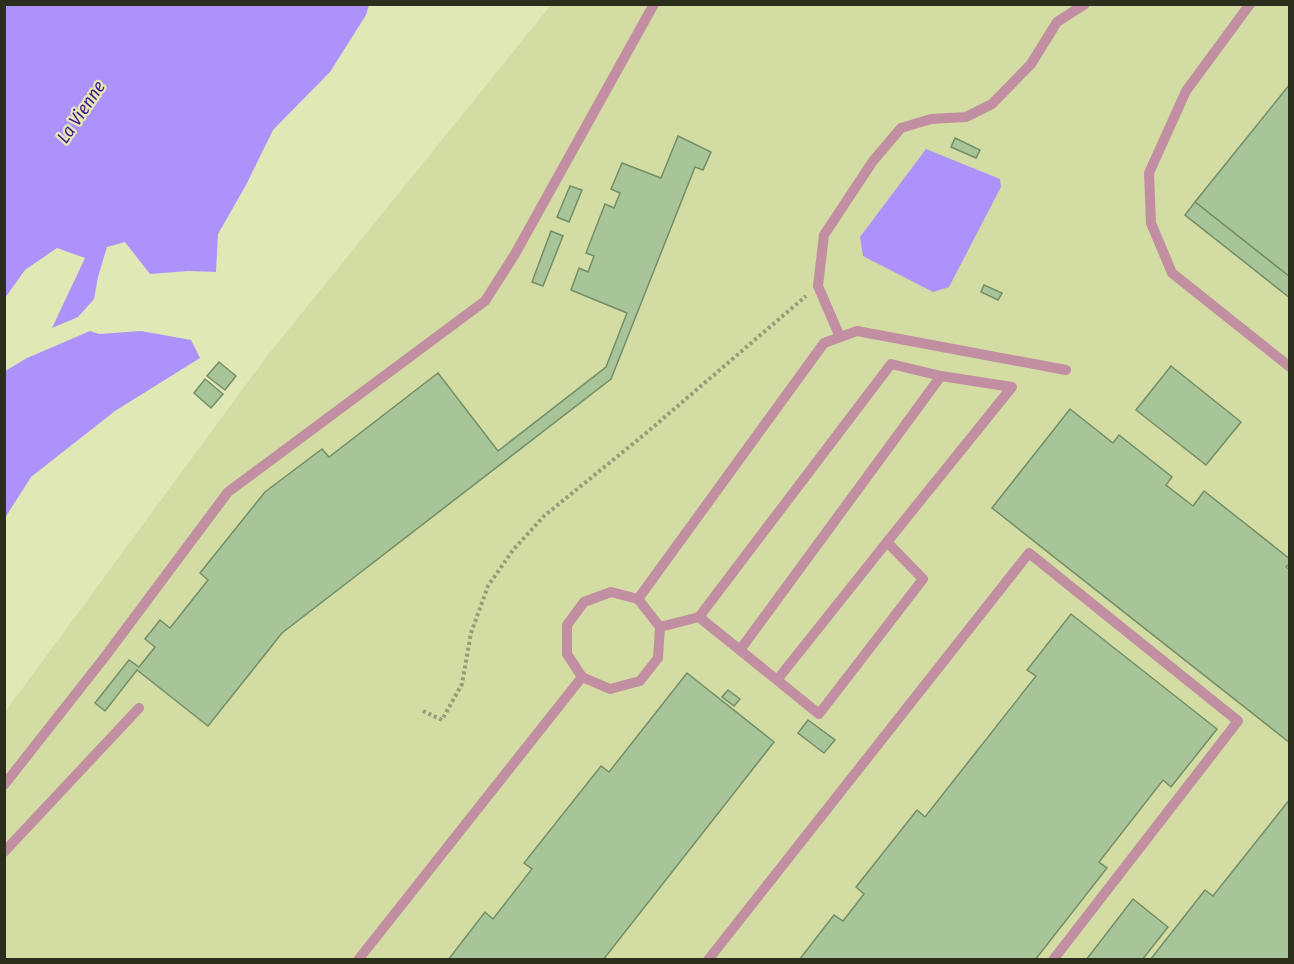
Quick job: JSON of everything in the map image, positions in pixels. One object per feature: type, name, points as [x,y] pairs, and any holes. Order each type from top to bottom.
[{"type":"lane","points":[[4,785],[104,658],[228,492],[485,302],[515,254],[654,4]]},
{"type":"lane","points":[[840,337],[818,286],[824,235],[873,161],[901,128],[931,119],[966,117],[992,104],[1031,64],[1057,22],[1085,4]]},
{"type":"lane","points":[[1250,4],[1186,91],[1176,112],[1149,173],[1151,223],[1172,273],[1290,367]]},
{"type":"lane","points":[[638,599],[824,343],[856,331],[1066,370]]},
{"type":"lane","points":[[660,627],[699,617],[891,363],[941,376],[1012,387],[777,680]]},
{"type":"lane","points":[[740,650],[941,376]]},
{"type":"lane","points":[[699,617],[819,714],[923,579],[887,542]]},
{"type":"lane","points":[[708,960],[1029,553],[1238,721],[1053,960]]},
{"type":"lane","points":[[611,592],[638,599],[660,627],[658,658],[640,681],[610,688],[582,677],[567,654],[567,625],[584,602],[611,592]]},
{"type":"lane","points":[[358,960],[582,677]]},
{"type":"lane","points":[[4,852],[140,708]]},
{"type":"path","points":[[423,711],[442,720],[462,684],[471,633],[488,586],[513,550],[544,516],[645,434],[818,286]]},
{"type":"shaded area","points":[[551,5],[1289,5],[1289,959],[5,960],[5,712],[267,356]]},
{"type":"water","name":"La Vienne","points":[[5,4],[369,5],[366,15],[330,72],[273,130],[246,185],[218,234],[216,272],[188,271],[150,274],[125,242],[107,247],[94,299],[78,317],[52,328],[85,258],[57,248],[25,270],[5,298]]},
{"type":"water","points":[[926,149],[1000,179],[1001,187],[949,287],[933,292],[863,256],[860,237]]},
{"type":"water","points":[[90,331],[99,334],[141,331],[191,340],[200,358],[115,411],[31,477],[5,518],[5,371],[27,358]]},
{"type":"building","points":[[1290,84],[1290,277],[1195,202]]},
{"type":"building","points":[[678,136],[711,152],[703,170],[695,167],[611,379],[282,633],[208,726],[137,670],[105,711],[95,703],[129,660],[139,667],[155,647],[145,639],[160,620],[170,628],[208,580],[200,573],[265,492],[322,449],[329,457],[438,373],[498,451],[606,367],[627,313],[571,290],[579,268],[588,272],[594,256],[586,253],[605,204],[614,208],[620,193],[611,189],[622,163],[661,178]]},
{"type":"building","points":[[955,138],[980,150],[976,158],[951,147]]},
{"type":"building","points":[[570,186],[582,190],[569,222],[557,217]]},
{"type":"building","points":[[1195,202],[1290,277],[1290,298],[1185,215]]},
{"type":"building","points":[[551,231],[563,236],[543,286],[532,282]]},
{"type":"building","points":[[984,285],[1002,293],[998,300],[981,292]]},
{"type":"building","points":[[219,362],[236,376],[225,390],[207,376]]},
{"type":"building","points":[[1171,366],[1241,422],[1206,465],[1136,410]]},
{"type":"building","points":[[205,379],[223,394],[211,408],[194,393]]},
{"type":"building","points":[[1070,409],[1113,443],[1119,435],[1172,477],[1166,485],[1193,506],[1204,491],[1290,559],[1286,567],[1290,570],[1290,743],[992,508]]},
{"type":"building","points":[[1071,614],[1217,729],[1171,787],[1163,780],[1099,862],[1107,868],[1035,960],[799,960],[834,915],[843,921],[864,894],[856,887],[917,810],[925,817],[1036,676],[1027,670]]},
{"type":"building","points":[[687,673],[774,742],[603,960],[448,960],[485,912],[493,919],[532,869],[524,863],[601,766],[609,772]]},
{"type":"building","points":[[728,690],[740,699],[734,706],[722,697]]},
{"type":"building","points":[[808,720],[835,740],[824,753],[798,733]]},
{"type":"building","points":[[1290,799],[1290,960],[1150,960],[1205,890],[1213,896]]},
{"type":"building","points":[[1133,899],[1168,927],[1142,960],[1086,960]]}]
